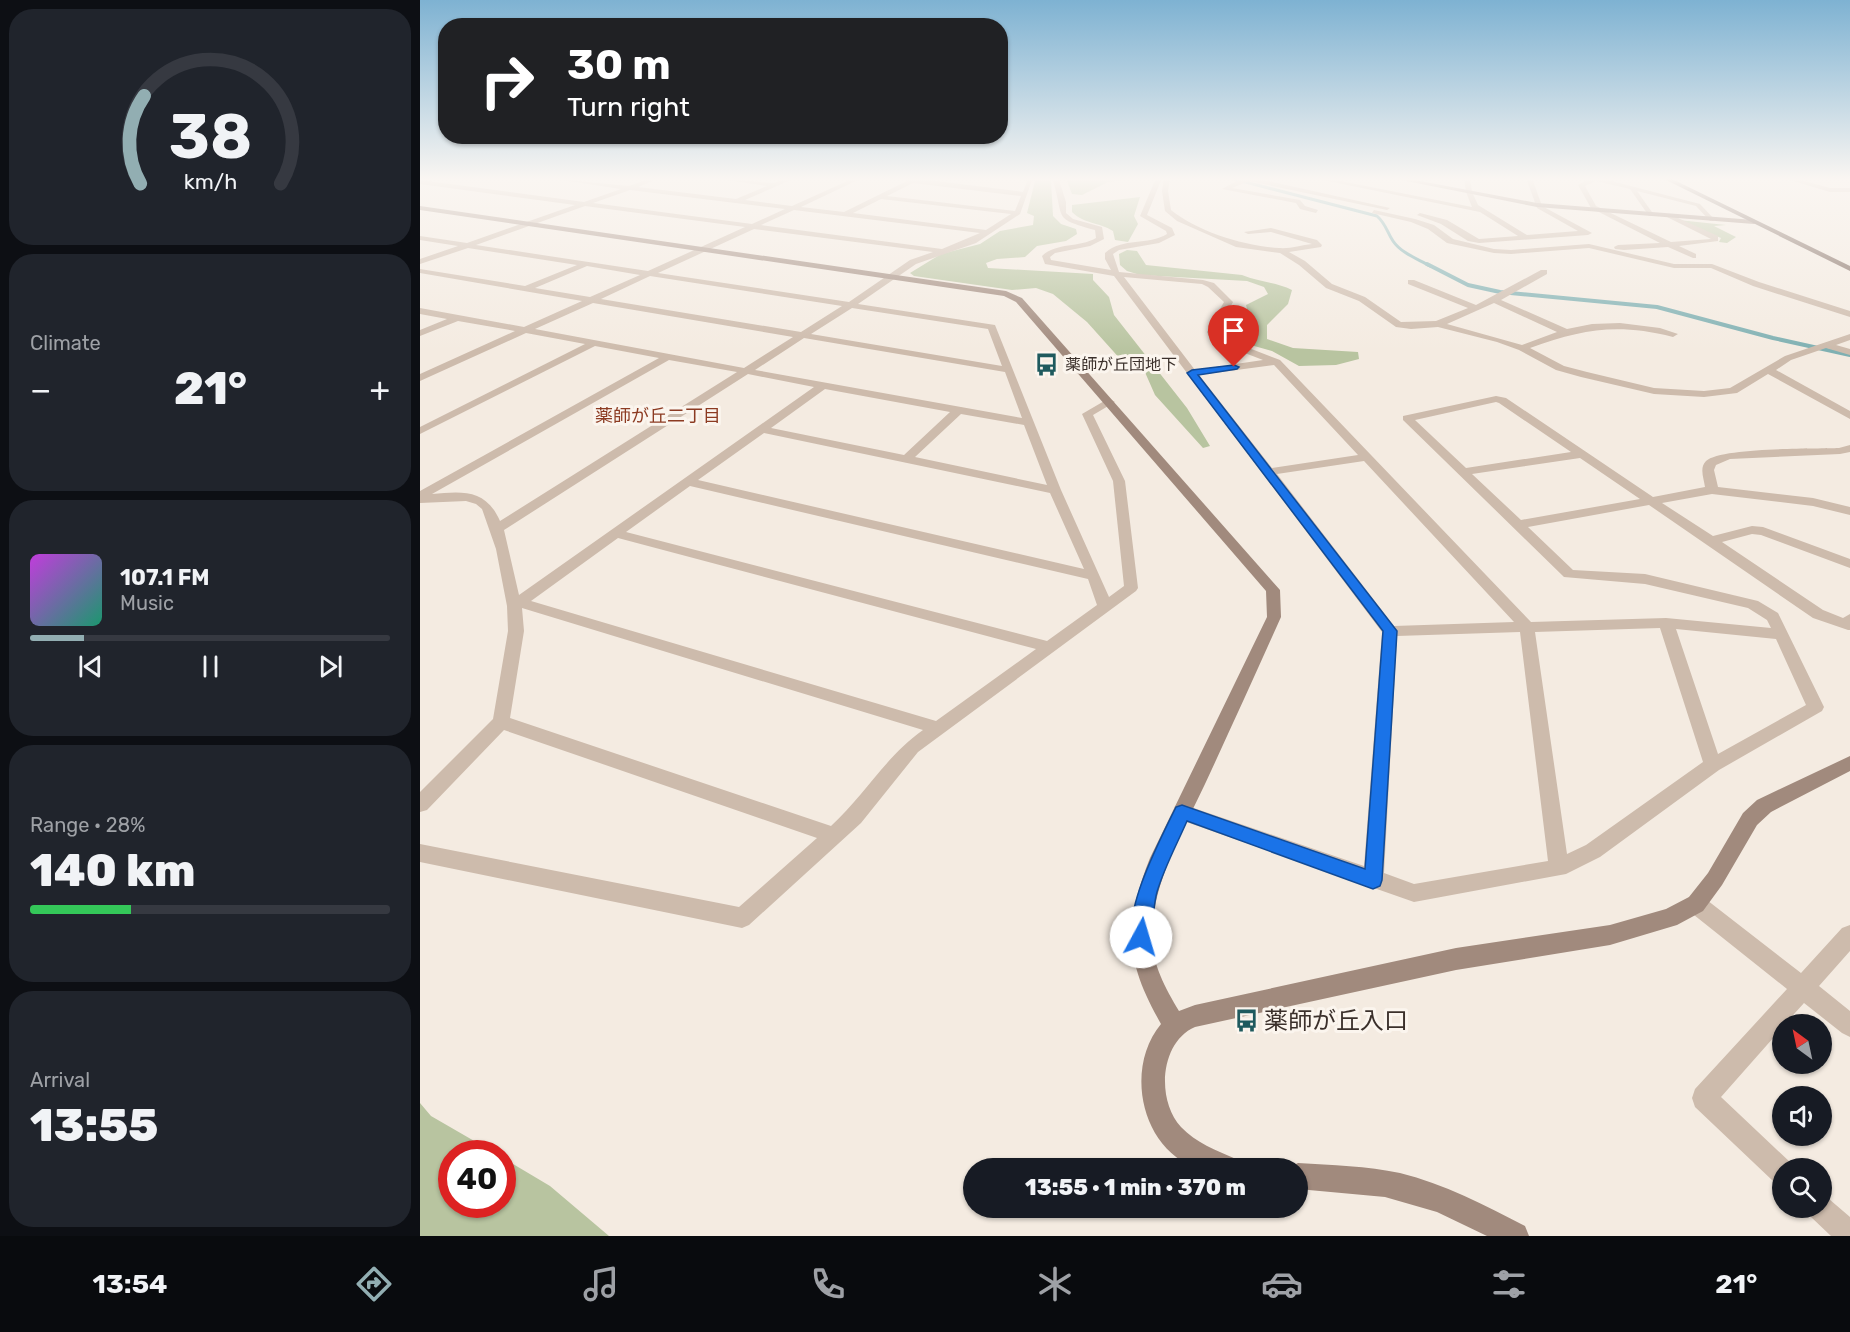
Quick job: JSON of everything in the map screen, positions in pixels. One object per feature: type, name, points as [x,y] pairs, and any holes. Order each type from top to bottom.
[{"type":"main road","points":[[1782,236],[1850,269]]},
{"type":"street","points":[[420,262],[494,236]]},
{"type":"street","points":[[610,236],[1006,294],[1019,300],[1273,590],[1274,616],[1182,812],[1148,890],[1143,911],[1141,937],[1149,978],[1175,1026]]},
{"type":"street","points":[[420,378],[732,236]]},
{"type":"street","points":[[825,236],[939,251]]},
{"type":"street","points":[[496,529],[894,277],[913,262],[969,242],[980,236]]},
{"type":"street","points":[[1100,236],[1100,239],[1093,244],[1053,250],[1048,254],[1046,260],[1059,266],[1198,281],[1211,285],[1229,302],[1212,332],[1214,338],[1276,362],[1527,627],[1559,868]]},
{"type":"street","points":[[1170,236],[1163,240],[1125,245],[1110,251],[1108,256],[1116,273],[1390,631],[1373,880]]},
{"type":"street","points":[[1217,236],[1239,245],[1282,251],[1318,245],[1291,236]]},
{"type":"street","points":[[1443,236],[1450,241],[1497,252],[1597,245],[1620,250],[1714,240],[1715,238],[1710,236]]},
{"type":"street","points":[[1465,236],[1479,241],[1541,236]]},
{"type":"street","points":[[1594,236],[1613,246],[1624,248]]},
{"type":"street","points":[[1653,236],[1692,256]]},
{"type":"street","points":[[420,238],[992,327],[1055,490],[1094,576],[1105,607]]},
{"type":"street","points":[[1584,246],[1674,266],[1712,266],[1756,284],[1850,314]]},
{"type":"street","points":[[1282,251],[1302,263],[1329,286],[1362,299],[1399,325],[1438,324],[1494,300],[1544,272]]},
{"type":"street","points":[[525,289],[586,264]]},
{"type":"street","points":[[420,271],[1008,370]]},
{"type":"street","points":[[1411,282],[1476,308]]},
{"type":"street","points":[[1494,300],[1566,332]]},
{"type":"street","points":[[420,311],[1030,423]]},
{"type":"street","points":[[420,333],[457,318]]},
{"type":"street","points":[[1438,324],[1482,334],[1522,348],[1560,368],[1633,387],[1666,392],[1727,393],[1788,358],[1850,337]]},
{"type":"street","points":[[1522,348],[1566,332],[1627,327],[1673,334]]},
{"type":"street","points":[[420,431],[594,343]]},
{"type":"street","points":[[1822,346],[1850,352]]},
{"type":"street","points":[[420,497],[667,357]]},
{"type":"street","points":[[1192,373],[1276,362]]},
{"type":"street","points":[[1767,369],[1850,416]]},
{"type":"street","points":[[516,604],[822,386]]},
{"type":"street","points":[[1182,812],[1414,893],[1559,868],[1593,851],[1713,765],[1816,707],[1773,617],[1753,604],[1645,579],[1569,574],[1407,418],[1496,399],[1502,400],[1818,614],[1848,625],[1850,619]]},
{"type":"street","points":[[420,853],[742,918],[854,817],[912,747],[1131,588],[1119,481],[1087,414],[1110,402]]},
{"type":"street","points":[[906,459],[957,411]]},
{"type":"street","points":[[762,429],[1055,490]]},
{"type":"street","points":[[1712,490],[1708,470],[1711,463],[1728,456],[1840,451],[1850,448]]},
{"type":"street","points":[[1462,472],[1582,454]]},
{"type":"street","points":[[1269,472],[1368,457]]},
{"type":"street","points":[[689,482],[1094,576]]},
{"type":"street","points":[[1517,525],[1712,490],[1813,502],[1850,511]]},
{"type":"street","points":[[420,497],[456,497],[476,500],[488,506],[516,604],[516,631],[501,722],[420,804]]},
{"type":"street","points":[[1711,541],[1752,530],[1763,531],[1850,564]]},
{"type":"street","points":[[616,534],[1050,647]]},
{"type":"street","points":[[516,604],[939,728]]},
{"type":"street","points":[[1390,631],[1666,623],[1782,634]]},
{"type":"street","points":[[1666,623],[1713,765]]},
{"type":"street","points":[[501,722],[833,835]]},
{"type":"street","points":[[1201,1158],[1166,1129],[1158,1111],[1153,1089],[1155,1066],[1161,1045],[1175,1026],[1195,1016],[1456,959],[1610,935],[1670,918],[1696,904],[1715,879],[1750,819],[1764,806],[1850,764]]},
{"type":"street","points":[[1696,904],[1850,1025]]},
{"type":"street","points":[[1772,1163],[1704,1098],[1850,935]]},
{"type":"street","points":[[1308,1177],[1349,1179],[1414,1190],[1443,1201],[1515,1236]]},
{"type":"street","points":[[1831,1218],[1850,1235]]},
{"type":"green space","points":[[993,236],[1074,236],[1066,241],[1037,246],[1025,257],[997,259],[986,263],[988,268],[1093,274],[1093,280],[1109,297],[1114,315],[1187,408],[1210,446],[1203,448],[1155,395],[1144,370],[1122,361],[1087,322],[1053,294],[1036,288],[1012,290],[914,276],[910,273],[941,254],[980,244]]},
{"type":"green space","points":[[1114,236],[1132,236],[1128,242],[1115,240]]},
{"type":"green space","points":[[1715,236],[1736,237],[1727,243],[1719,242],[1721,238]]},
{"type":"green space","points":[[1127,250],[1137,251],[1146,265],[1242,275],[1292,290],[1288,304],[1267,325],[1267,339],[1293,348],[1358,352],[1359,359],[1336,365],[1299,366],[1272,351],[1240,342],[1233,332],[1250,320],[1246,305],[1268,294],[1264,287],[1247,281],[1140,275],[1127,271],[1120,265],[1119,254]]},
{"type":"green space","points":[[420,1103],[431,1116],[473,1140],[438,1140],[438,1218],[516,1218],[516,1166],[550,1186],[609,1236],[420,1236]]},
{"type":"waterway","points":[[1390,236],[1405,252],[1430,266]]},
{"type":"waterway","points":[[1427,264],[1468,285],[1500,292],[1657,307],[1773,338],[1850,355]]},
{"type":"place","name":"薬師が丘団地下","points":[[1047,364]]},
{"type":"place","name":"薬師が丘入口","points":[[1246,1021]]},
{"type":"district","name":"薬師が丘二丁目","points":[[658,416]]},
{"type":"route","points":[[1141,937],[1143,911],[1148,890],[1182,812],[1373,880],[1390,631],[1192,373],[1234,367]]}]
